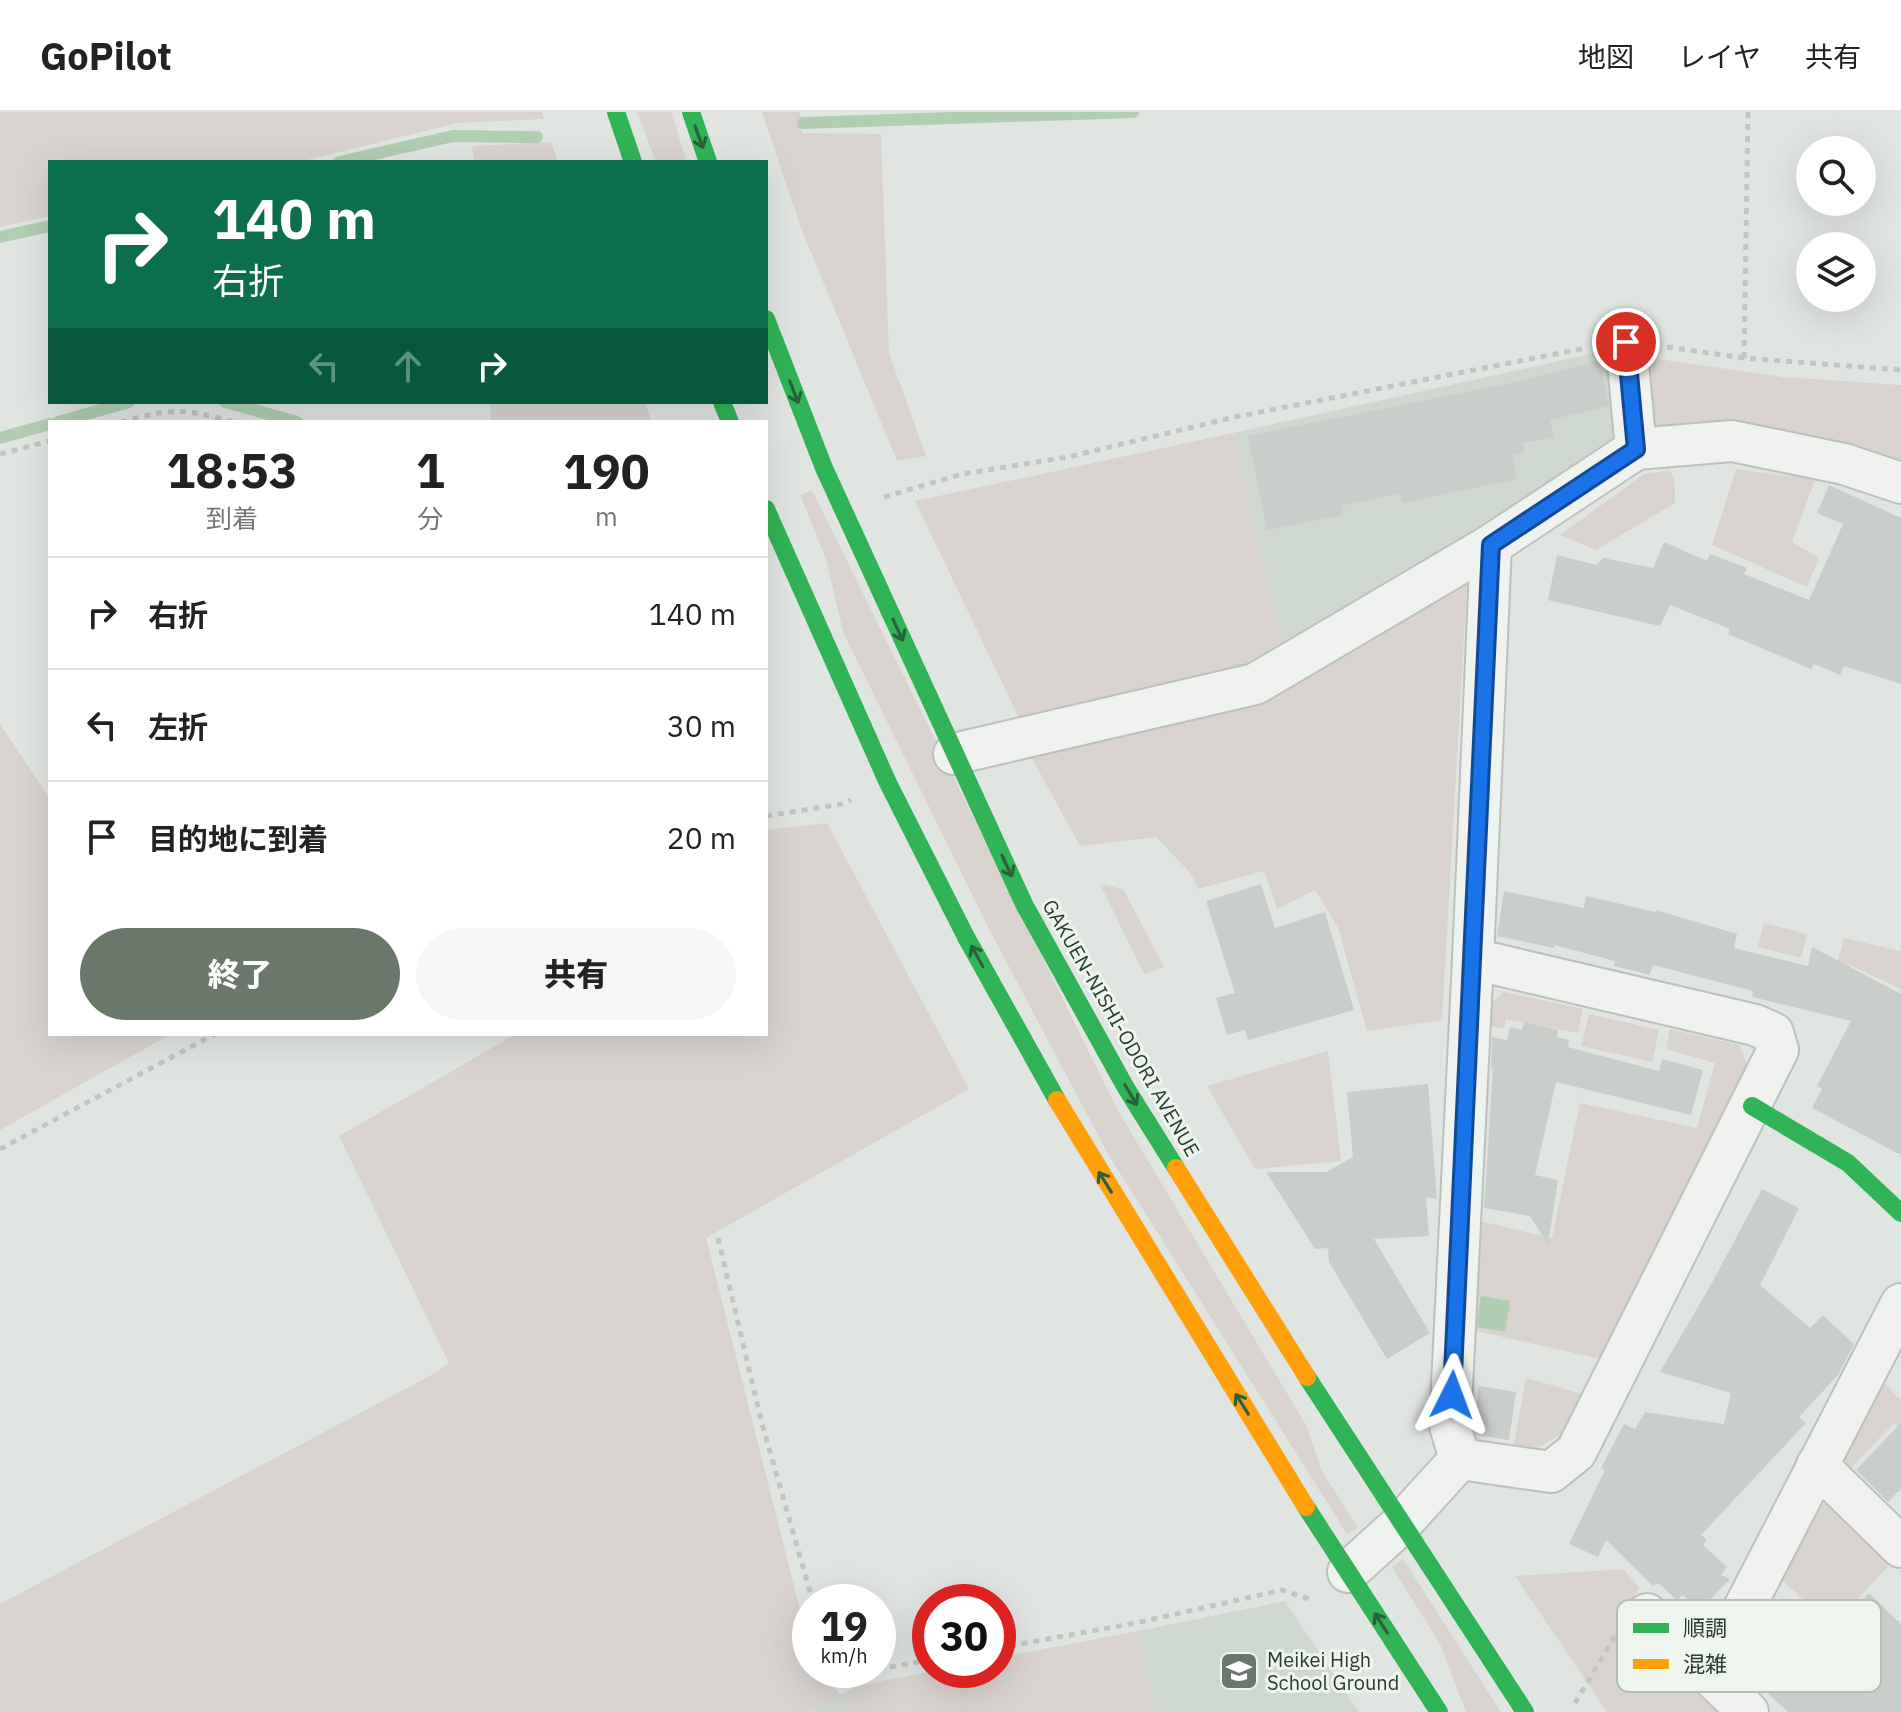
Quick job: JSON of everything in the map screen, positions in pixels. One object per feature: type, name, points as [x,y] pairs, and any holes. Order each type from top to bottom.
[{"type":"main road","points":[[616,112],[632,160]]},
{"type":"main road","points":[[691,112],[707,160]]},
{"type":"main road","name":"GAKUEN-NISHI-ODORI AVENUE","points":[[768,324],[824,468],[1024,904],[1126,1088],[1271,1323],[1525,1712]]},
{"type":"main road","points":[[768,513],[888,783],[966,937],[1075,1133],[1348,1572],[1439,1712]]},
{"type":"main road","points":[[1752,1106],[1848,1163],[1901,1213]]},
{"type":"street","points":[[1626,342],[1636,449]]},
{"type":"street","points":[[954,754],[1255,684],[1491,545],[1636,449],[1732,441],[1844,464],[1901,483]]},
{"type":"street","points":[[1460,1459],[1450,1426],[1491,545]]},
{"type":"street","points":[[1460,1459],[1551,1472],[1576,1452],[1778,1050],[1773,1033],[1755,1025],[1473,959]]},
{"type":"street","points":[[1748,1600],[1901,1304]]},
{"type":"street","points":[[1348,1572],[1401,1524],[1460,1459]]},
{"type":"street","points":[[1817,1465],[1901,1547]]},
{"type":"street","points":[[1728,1692],[1748,1712]]},
{"type":"path","points":[[1744,358],[1748,112]]},
{"type":"path","points":[[877,500],[962,474],[1068,457],[1235,417],[1541,355],[1626,342],[1744,358],[1901,370]]},
{"type":"path","points":[[129,420],[167,410],[194,411],[227,420]]},
{"type":"path","points":[[0,454],[48,442]]},
{"type":"path","points":[[768,816],[842,804],[888,783]]},
{"type":"path","points":[[0,1149],[211,1036]]},
{"type":"path","points":[[718,1238],[761,1420],[808,1584]]},
{"type":"path","points":[[1016,1645],[1136,1623],[1282,1590],[1309,1599]]},
{"type":"path","points":[[1575,1703],[1617,1634]]},
{"type":"shaded area","points":[[0,112],[542,112],[544,119],[458,123],[307,160],[48,160],[48,216],[0,227]]},
{"type":"shaded area","points":[[637,112],[671,112],[686,160],[655,160]]},
{"type":"shaded area","points":[[762,112],[800,112],[802,133],[881,134],[889,353],[926,456],[897,461],[801,228]]},
{"type":"shaded area","points":[[551,142],[557,160],[474,160],[472,146]]},
{"type":"shaded area","points":[[1609,350],[1624,436],[1441,555],[1283,646],[1233,433]]},
{"type":"shaded area","points":[[1658,359],[1783,377],[1901,385],[1901,464],[1652,433],[1643,366]]},
{"type":"shaded area","points":[[490,404],[646,404],[651,420],[491,420]]},
{"type":"shaded area","points":[[1233,433],[1283,646],[1248,672],[1022,724],[915,501]]},
{"type":"shaded area","points":[[1736,469],[1815,480],[1792,542],[1819,558],[1807,587],[1712,545]]},
{"type":"shaded area","points":[[1670,470],[1675,483],[1675,503],[1596,550],[1560,535],[1644,474]]},
{"type":"shaded area","points":[[812,490],[1117,1109],[1306,1425],[1322,1471],[1358,1528],[1347,1534],[1108,1154],[989,929],[843,632],[826,559],[800,495]]},
{"type":"shaded area","points":[[1467,583],[1442,1020],[1367,1031],[1338,928],[1315,890],[1277,909],[1264,871],[1198,889],[1191,874],[1156,837],[1080,846],[1029,753],[1257,699]]},
{"type":"shaded area","points":[[0,724],[48,796],[48,1036],[167,1036],[0,1130]]},
{"type":"shaded area","points":[[827,823],[969,1089],[706,1238],[794,1584],[792,1688],[835,1688],[840,1695],[808,1712],[0,1712],[0,1604],[449,1363],[339,1136],[513,1036],[768,1036],[768,830]]},
{"type":"shaded area","points":[[1100,884],[1123,889],[1164,967],[1144,974]]},
{"type":"shaded area","points":[[1764,923],[1807,934],[1801,958],[1758,947]]},
{"type":"shaded area","points":[[1844,938],[1901,951],[1901,989],[1850,965],[1840,984],[1832,983]]},
{"type":"shaded area","points":[[1504,992],[1583,1009],[1578,1033],[1506,1019],[1504,1028],[1485,1026],[1489,1005]]},
{"type":"shaded area","points":[[1589,1014],[1659,1030],[1652,1062],[1581,1046]]},
{"type":"shaded area","points":[[1670,1029],[1739,1045],[1749,1068],[1601,1359],[1472,1330],[1479,1221],[1552,1238],[1580,1103],[1697,1128],[1715,1063],[1666,1049]]},
{"type":"shaded area","points":[[1328,1051],[1341,1161],[1255,1169],[1207,1086]]},
{"type":"shaded area","points":[[1481,1296],[1510,1301],[1505,1332],[1476,1327]]},
{"type":"shaded area","points":[[1526,1378],[1583,1394],[1568,1430],[1528,1454],[1513,1449]]},
{"type":"shaded area","points":[[1884,1383],[1901,1400],[1901,1429],[1894,1423],[1848,1471],[1841,1464]]},
{"type":"shaded area","points":[[1833,1501],[1894,1560],[1856,1600],[1804,1600],[1781,1579],[1819,1506]]},
{"type":"shaded area","points":[[1403,1559],[1501,1712],[1466,1712],[1440,1644],[1392,1567]]},
{"type":"shaded area","points":[[1623,1569],[1639,1587],[1633,1600],[1617,1600],[1617,1692],[1707,1692],[1728,1712],[1607,1712],[1515,1576]]},
{"type":"shaded area","name":"Meikei High School Ground","points":[[1285,1601],[1359,1712],[1154,1712],[1138,1631]]},
{"type":"shaded area","points":[[1138,1631],[1154,1712],[846,1712],[855,1688],[896,1688],[896,1678],[912,1675],[912,1688],[1016,1688],[1016,1655]]},
{"type":"shaded area","points":[[855,1688],[846,1712],[808,1712]]},
{"type":"building","points":[[1599,361],[1609,406],[1550,420],[1554,438],[1523,443],[1524,453],[1512,455],[1517,479],[1402,503],[1401,493],[1341,506],[1343,515],[1267,530],[1248,436],[1510,383]]},
{"type":"building","points":[[1829,485],[1901,518],[1901,684],[1844,666],[1840,675],[1814,664],[1811,669],[1728,634],[1730,629],[1670,605],[1660,626],[1548,600],[1557,555],[1596,565],[1603,558],[1653,568],[1664,542],[1707,561],[1710,554],[1747,568],[1744,574],[1809,600],[1843,524],[1817,513]]},
{"type":"building","points":[[1261,884],[1275,928],[1325,912],[1354,1010],[1248,1040],[1245,1030],[1227,1035],[1216,998],[1235,993],[1206,901]]},
{"type":"building","points":[[1504,891],[1584,908],[1586,896],[1656,910],[1737,934],[1734,948],[1808,966],[1812,947],[1901,994],[1901,1155],[1812,1108],[1822,1089],[1817,1086],[1851,1021],[1752,997],[1753,991],[1653,965],[1650,975],[1614,966],[1615,961],[1554,945],[1554,948],[1497,936]]},
{"type":"building","points":[[1524,1022],[1558,1030],[1557,1037],[1569,1040],[1568,1047],[1659,1071],[1662,1059],[1703,1070],[1691,1115],[1556,1082],[1535,1175],[1558,1180],[1548,1245],[1530,1216],[1484,1208],[1493,1069],[1492,1037],[1507,1040],[1510,1027],[1522,1030]]},
{"type":"building","points":[[1428,1084],[1437,1199],[1426,1197],[1429,1236],[1374,1239],[1430,1333],[1387,1359],[1329,1262],[1328,1248],[1315,1249],[1266,1172],[1326,1172],[1353,1157],[1347,1092]]},
{"type":"building","points":[[1762,1189],[1799,1208],[1760,1285],[1810,1328],[1823,1315],[1854,1344],[1838,1375],[1799,1417],[1806,1423],[1701,1535],[1707,1540],[1703,1545],[1727,1567],[1721,1575],[1730,1579],[1710,1600],[1688,1600],[1683,1595],[1677,1600],[1658,1583],[1653,1586],[1606,1540],[1598,1557],[1569,1544],[1605,1470],[1601,1468],[1624,1424],[1635,1429],[1645,1412],[1724,1424],[1731,1393],[1660,1372]]},
{"type":"building","points":[[1479,1386],[1516,1392],[1509,1440],[1477,1435],[1474,1424]]},
{"type":"building","points":[[1901,1423],[1901,1489],[1888,1502],[1856,1470]]},
{"type":"building","points":[[1869,1593],[1876,1600],[1862,1600]]},
{"type":"building","points":[[1881,1605],[1901,1624],[1901,1712],[1788,1712],[1766,1692],[1881,1692]]},
{"type":"waterway","points":[[803,123],[1133,112]]},
{"type":"waterway","points":[[348,160],[453,136],[537,137]]},
{"type":"waterway","points":[[0,237],[48,226]]},
{"type":"waterway","points":[[65,420],[122,404]]},
{"type":"waterway","points":[[232,404],[290,420]]},
{"type":"waterway","points":[[0,438],[48,425]]},
{"type":"traffic: fast","points":[[616,112],[632,160]]},
{"type":"traffic: fast","points":[[691,112],[707,160]]},
{"type":"traffic: fast","points":[[768,324],[824,468],[1024,904],[1126,1088],[1176,1168]]},
{"type":"traffic: fast","points":[[723,404],[729,420]]},
{"type":"traffic: fast","points":[[768,513],[888,783],[966,937],[1057,1100]]},
{"type":"traffic: fast","points":[[1752,1106],[1848,1163],[1901,1213]]},
{"type":"traffic: fast","points":[[1307,1377],[1525,1712]]},
{"type":"traffic: fast","points":[[1306,1507],[1439,1712]]},
{"type":"traffic: slow","points":[[1057,1100],[1306,1507]]},
{"type":"traffic: slow","points":[[1176,1168],[1307,1377]]},
{"type":"place","name":"Meikei High School Ground","points":[[1239,1671]]},
{"type":"route","points":[[1452,1395],[1491,545],[1636,449],[1626,342]]}]
